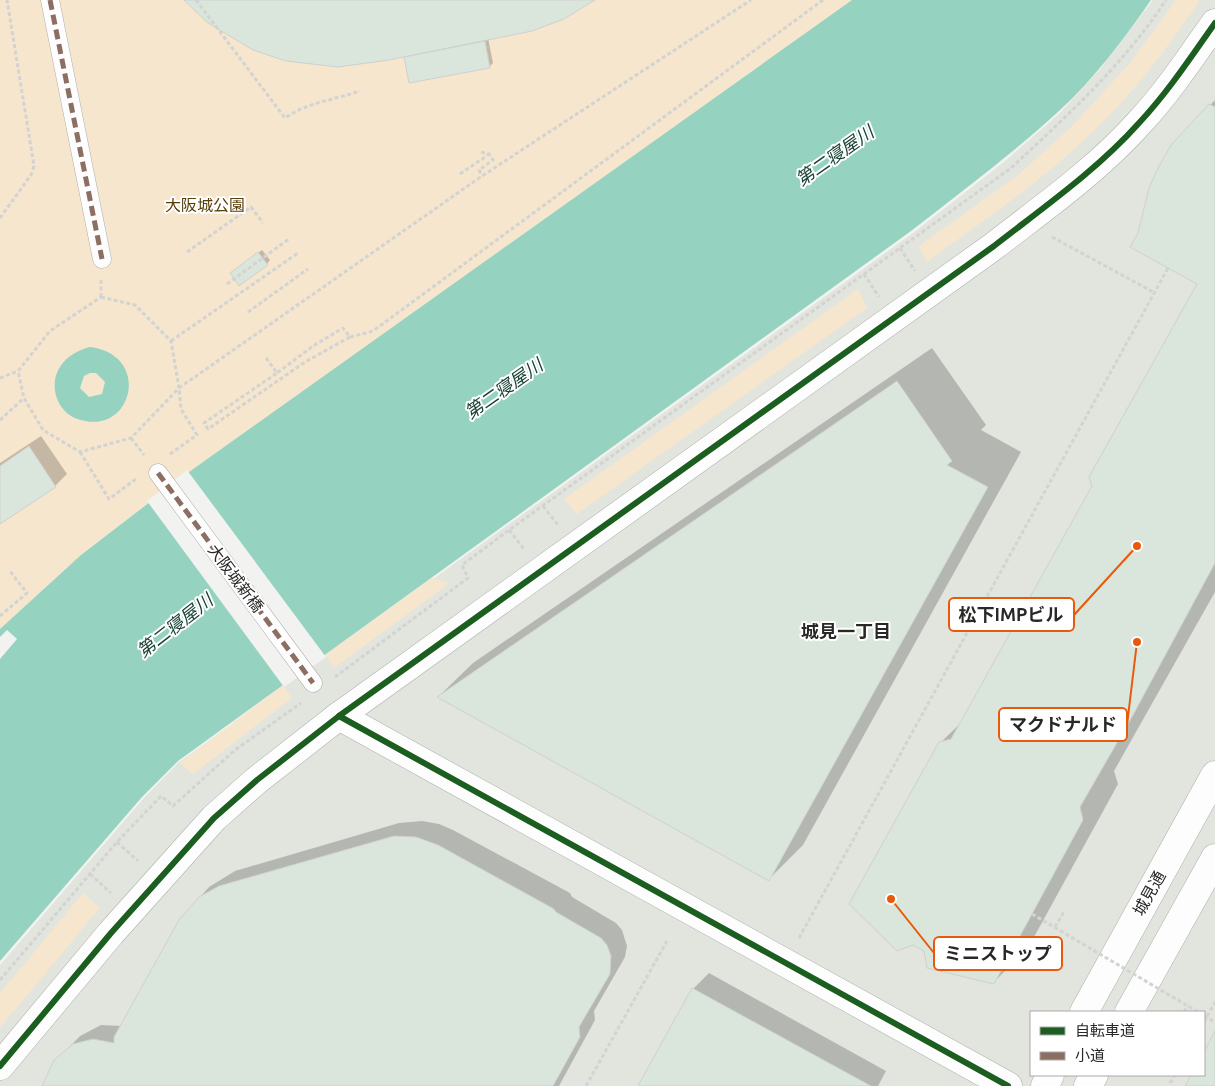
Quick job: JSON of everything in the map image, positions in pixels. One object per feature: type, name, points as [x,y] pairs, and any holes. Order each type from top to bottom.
[{"type":"street","points":[[50,0],[102,259]]},
{"type":"street","points":[[0,1066],[111,933],[214,818],[256,780],[339,716],[994,246],[1071,187],[1139,124],[1170,87],[1215,23]]},
{"type":"street","name":"大阪城新橋","points":[[153,467],[313,682]]},
{"type":"street","points":[[339,716],[1008,1086]]},
{"type":"street","name":"城見通","points":[[1085,1011],[1215,775]]},
{"type":"street","points":[[1130,1011],[1215,858]]},
{"type":"path","points":[[0,218],[31,175],[34,166],[7,0]]},
{"type":"path","points":[[196,0],[285,118],[316,102],[336,100],[360,91]]},
{"type":"path","points":[[80,452],[131,438],[179,388],[482,176],[751,0]]},
{"type":"path","points":[[350,337],[343,328],[313,346],[204,423],[208,429],[305,362],[350,337],[373,331],[823,0]]},
{"type":"path","points":[[330,671],[334,677],[468,578],[462,565],[1011,168],[1066,118],[1120,60],[1166,0]]},
{"type":"path","points":[[481,152],[489,154],[493,160],[479,170],[482,176]]},
{"type":"path","points":[[460,174],[489,154]]},
{"type":"path","points":[[187,252],[251,207],[263,223]]},
{"type":"path","points":[[1045,234],[1155,292]]},
{"type":"path","points":[[227,284],[288,239]]},
{"type":"path","points":[[900,248],[917,273]]},
{"type":"path","points":[[171,341],[298,253]]},
{"type":"path","points":[[799,938],[1168,268]]},
{"type":"path","points":[[248,312],[308,269]]},
{"type":"path","points":[[864,274],[880,299]]},
{"type":"path","points":[[0,378],[18,371],[50,331],[101,297],[135,305],[171,341],[181,409],[197,435],[169,455],[173,462]]},
{"type":"path","points":[[266,358],[277,372]]},
{"type":"path","points":[[18,371],[24,398],[43,430],[80,452],[108,499],[138,477],[143,484]]},
{"type":"path","points":[[0,420],[24,398]]},
{"type":"path","points":[[131,438],[153,467]]},
{"type":"path","points":[[543,506],[561,529]]},
{"type":"path","points":[[509,530],[527,553]]},
{"type":"path","points":[[0,616],[27,593],[9,570]]},
{"type":"path","points":[[0,980],[117,842],[161,796],[173,806],[235,750],[303,701]]},
{"type":"path","points":[[235,750],[239,755]]},
{"type":"path","points":[[117,842],[140,863]]},
{"type":"path","points":[[90,874],[114,895]]},
{"type":"path","points":[[1055,927],[1065,910]]},
{"type":"path","points":[[1032,914],[1196,1011]]},
{"type":"path","points":[[586,1086],[666,941]]},
{"type":"path","points":[[1205,1020],[1215,1002]]},
{"type":"path","points":[[1185,1011],[1188,1006]]},
{"type":"path","points":[[1170,1083],[1174,1076]]},
{"type":"shaded area","points":[[1153,0],[1215,0],[1215,1086],[0,1086],[0,965],[144,798],[178,763],[913,233],[1004,162],[1060,113],[1101,68]]},
{"type":"green space","name":"大阪城公園","points":[[0,0],[852,0],[189,472],[81,555],[0,629]]},
{"type":"green space","points":[[1176,0],[1200,0],[1160,56],[1116,109],[1065,158],[1007,204],[927,262],[919,246],[1018,175],[1072,126],[1130,63]]},
{"type":"green space","points":[[858,289],[867,308],[577,514],[564,499]]},
{"type":"green space","points":[[432,578],[450,583],[334,668],[325,655]]},
{"type":"green space","points":[[283,685],[292,698],[193,774],[180,763]]},
{"type":"green space","points":[[83,893],[100,908],[0,1028],[0,993]]},
{"type":"water","name":"第二寝屋川","points":[[852,0],[1151,0],[1108,58],[1072,99],[1023,142],[911,231],[178,761],[142,797],[0,961],[0,629],[81,555],[189,472]]},
{"type":"water","points":[[90,347],[110,353],[122,364],[128,378],[128,392],[123,406],[113,416],[99,421],[77,419],[64,410],[58,401],[55,391],[57,374],[66,360],[81,350]],"holes":[[[96,373],[105,382],[102,394],[89,397],[80,388],[84,376]]]},
{"type":"pier","points":[[187,470],[326,657],[284,687],[147,501]]},
{"type":"pier","points":[[7,630],[17,639],[0,659],[0,637]]},
{"type":"building","points":[[184,0],[595,0],[564,19],[532,31],[389,60],[338,67],[286,61],[253,50],[208,23]]},
{"type":"building","points":[[485,41],[490,68],[409,83],[404,57]]},
{"type":"building","points":[[1209,104],[1215,107],[1215,563],[1133,715],[1080,807],[1083,820],[994,984],[927,968],[924,951],[913,945],[897,951],[849,904],[939,742],[951,739],[1092,486],[1089,477],[1197,284],[1130,247],[1138,233],[1149,188],[1159,166],[1171,145]]},
{"type":"building","points":[[258,252],[268,265],[239,286],[230,273]]},
{"type":"building","points":[[897,381],[952,461],[947,465],[988,487],[769,881],[437,697]]},
{"type":"building","points":[[29,446],[56,487],[0,524],[0,466]]},
{"type":"building","points":[[394,836],[416,837],[438,845],[554,909],[556,912],[601,938],[607,945],[611,956],[610,974],[579,1027],[580,1037],[553,1086],[42,1086],[54,1060],[73,1044],[93,1039],[114,1043],[114,1037],[179,920],[199,897],[219,886]]},
{"type":"building","points":[[692,988],[871,1086],[638,1086]]},
{"type":"building","points":[[1215,1031],[1215,1086],[1185,1086],[1190,1076],[1205,1076],[1205,1050]]},
{"type":"marked path","points":[[50,0],[102,259]]},
{"type":"marked path","points":[[158,473],[313,683]]},
{"type":"cycle path","points":[[0,1066],[111,933],[214,818],[257,780],[339,716],[994,246],[1051,202],[1106,157],[1150,111],[1215,23]]},
{"type":"cycle path","points":[[339,716],[1008,1086]]},
{"type":"place","name":"松下IMPビル","points":[[1137,546]]},
{"type":"place","name":"マクドナルド","points":[[1137,642]]},
{"type":"place","name":"ミニストップ","points":[[891,899]]},
{"type":"district","name":"城見一丁目","points":[[846,632]]}]
